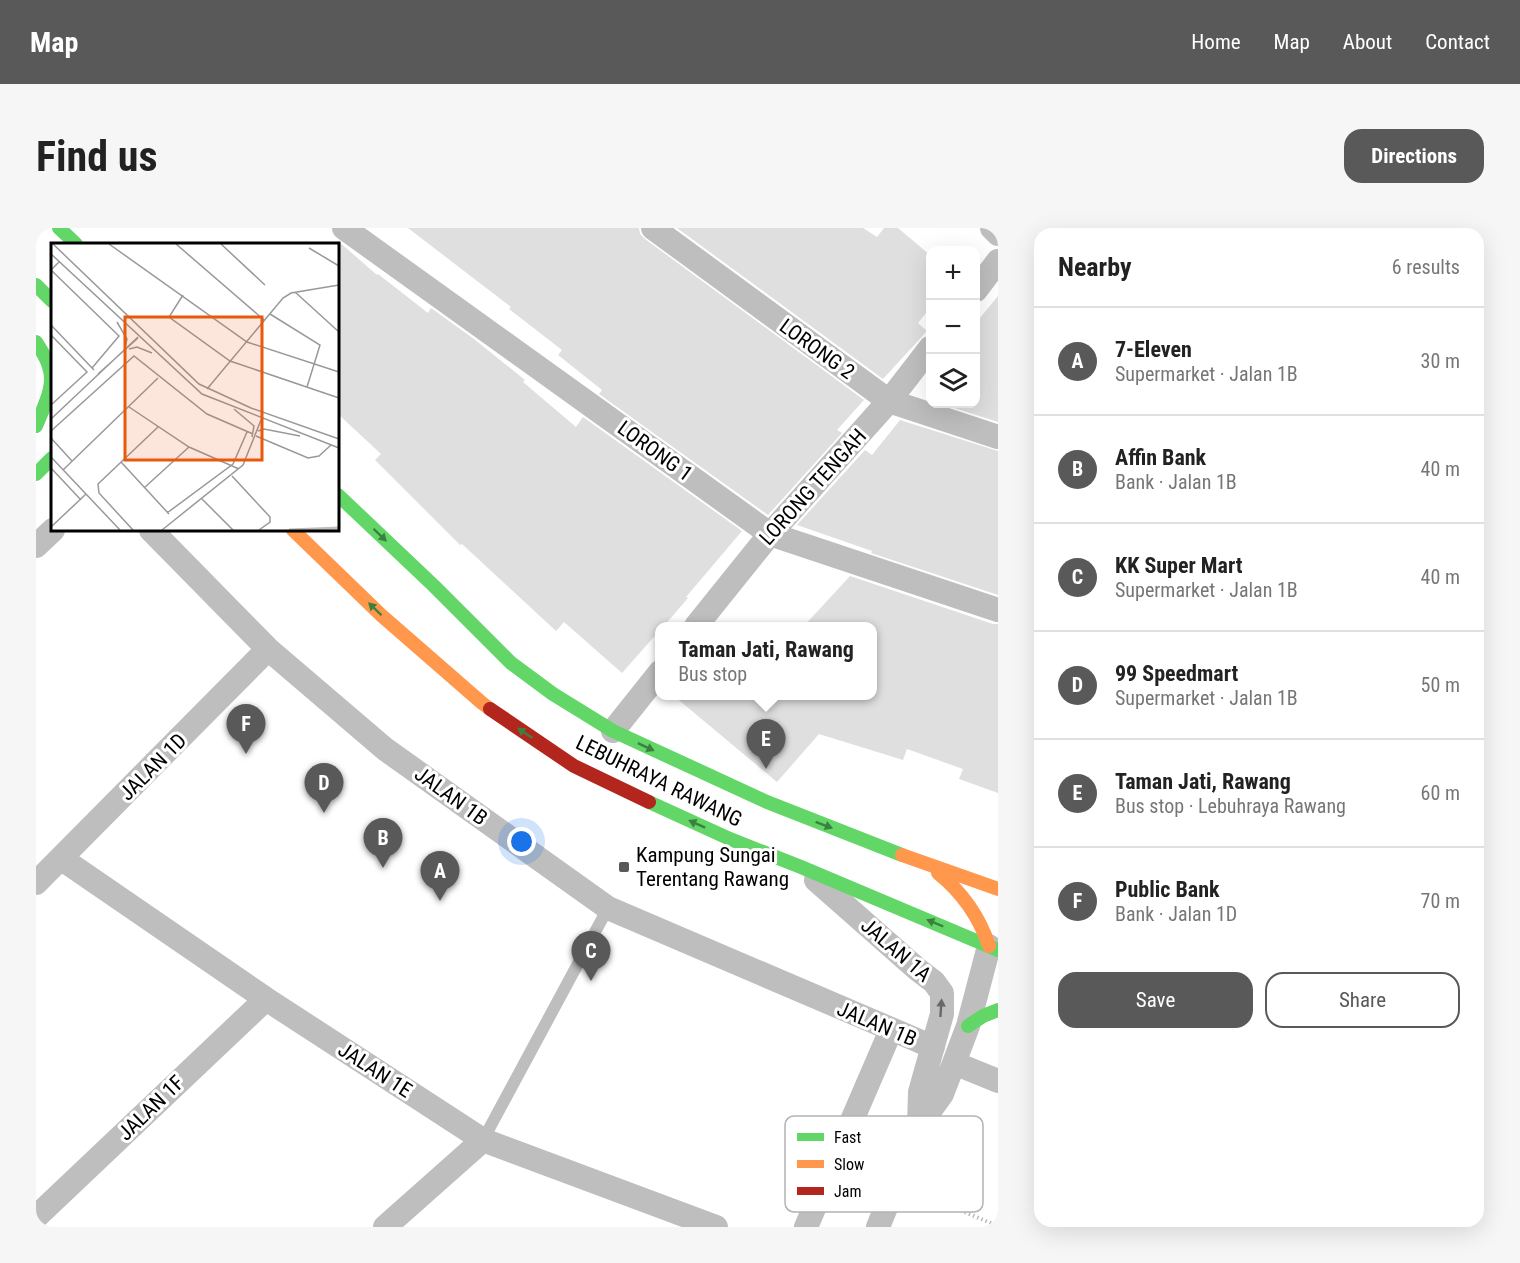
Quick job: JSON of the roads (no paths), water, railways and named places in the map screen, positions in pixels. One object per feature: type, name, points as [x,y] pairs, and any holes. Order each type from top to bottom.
[{"type":"main road","points":[[59,228],[75,243]]},
{"type":"main road","points":[[36,285],[51,300]]},
{"type":"main road","points":[[36,342],[45,357],[51,376],[47,399],[36,428]]},
{"type":"main road","points":[[36,428],[51,416]]},
{"type":"main road","points":[[36,474],[51,459]]},
{"type":"main road","name":"LEBUHRAYA RAWANG","points":[[339,496],[511,663],[553,694],[613,731],[766,802],[915,861],[998,889]]},
{"type":"main road","name":"LEBUHRAYA RAWANG","points":[[294,531],[381,615],[482,703],[574,766],[711,830],[994,948]]},
{"type":"main road","points":[[915,861],[934,870],[964,897],[975,912],[994,948]]},
{"type":"main road","points":[[968,1026],[998,1010]]},
{"type":"street","name":"LORONG 1","points":[[344,228],[770,534],[998,610]]},
{"type":"street","name":"LORONG 2","points":[[654,228],[890,401],[998,437]]},
{"type":"street","points":[[992,228],[998,234]]},
{"type":"street","points":[[980,284],[998,261]]},
{"type":"street","name":"LORONG TENGAH","points":[[700,622],[770,534],[890,401],[926,353]]},
{"type":"street","points":[[36,546],[52,531]]},
{"type":"street","name":"JALAN 1B","points":[[152,531],[268,649],[385,749],[608,908],[933,1047]]},
{"type":"street","name":"JALAN 1D","points":[[36,883],[268,649]]},
{"type":"street","points":[[613,731],[655,678]]},
{"type":"street","name":"JALAN 1E","points":[[62,859],[266,999],[483,1140],[716,1227]]},
{"type":"street","name":"JALAN 1A","points":[[801,867],[934,982],[942,993],[942,1014],[920,1092],[919,1116]]},
{"type":"street","name":"JALAN 1A","points":[[926,1116],[942,1094],[994,948]]},
{"type":"street","name":"JALAN 1F","points":[[36,1217],[266,999]]},
{"type":"street","points":[[854,1116],[891,1030]]},
{"type":"street","points":[[954,1063],[998,1081]]},
{"type":"street","points":[[386,1227],[483,1140]]},
{"type":"street","points":[[806,1227],[812,1212]]},
{"type":"street","name":"JALAN 1A","points":[[878,1227],[884,1212]]},
{"type":"lane","points":[[483,1140],[608,908]]},
{"type":"place","name":"Public Bank","points":[[246,754]]},
{"type":"place","name":"Taman Jati, Rawang","points":[[766,769]]},
{"type":"place","name":"99 Speedmart","points":[[324,813]]},
{"type":"place","name":"Kampung Sungai Terentang Rawang","points":[[624,867]]},
{"type":"place","name":"Affin Bank","points":[[383,868]]},
{"type":"place","name":"7-Eleven","points":[[440,901]]},
{"type":"place","name":"KK Super Mart","points":[[591,981]]}]
